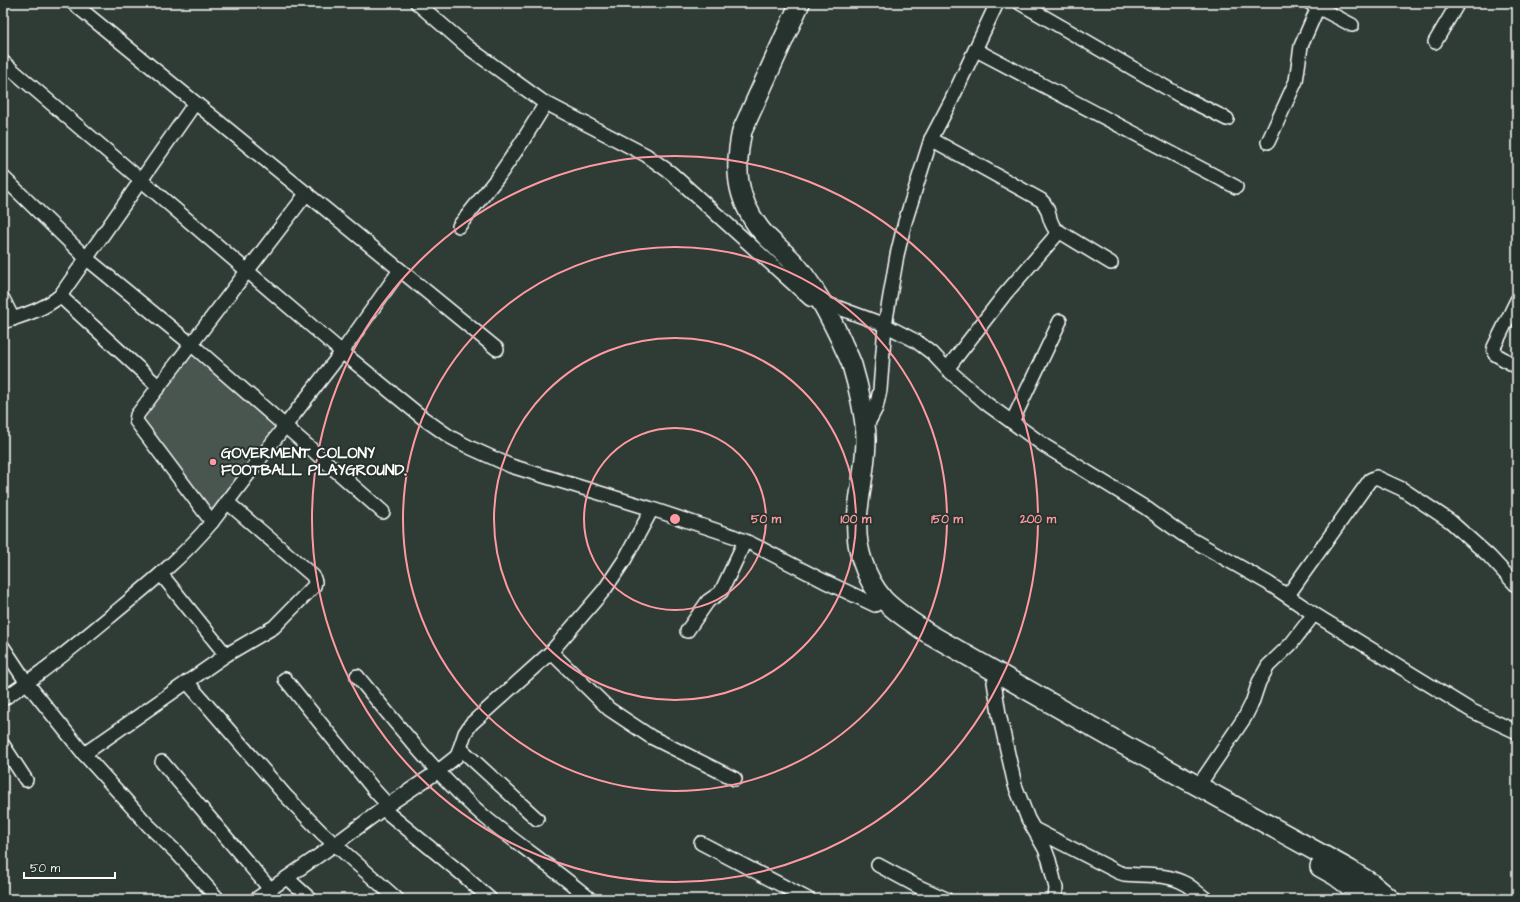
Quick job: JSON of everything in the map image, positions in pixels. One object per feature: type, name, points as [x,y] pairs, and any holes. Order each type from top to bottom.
[{"type":"main road","points":[[789,3],[744,101],[730,138],[728,151],[729,172],[736,207],[742,217],[818,302]]},
{"type":"main road","points":[[800,3],[742,131],[738,149],[739,189],[759,229],[795,264],[814,288],[844,372],[866,450],[857,522],[858,544],[864,566],[872,584],[884,600],[926,632],[1131,749],[1199,785],[1350,870],[1390,899]]},
{"type":"main road","points":[[861,431],[848,511],[847,531],[853,566],[863,589],[875,605],[890,618],[927,644],[1336,876],[1367,899]]},
{"type":"street","points":[[73,3],[497,349]]},
{"type":"street","points":[[861,431],[876,408],[880,390],[885,325],[897,254],[905,222],[931,139],[976,50],[997,3]]},
{"type":"street","points":[[1020,3],[1179,95],[1227,120]]},
{"type":"street","points":[[1435,42],[1458,3]]},
{"type":"street","points":[[422,5],[469,48],[546,103],[660,164],[796,288],[818,302],[885,325],[925,347],[947,369],[987,404],[1045,446],[1146,508],[1182,534],[1288,595],[1314,614],[1472,711],[1517,732]]},
{"type":"street","points":[[1268,142],[1296,80],[1301,46],[1314,5],[1352,25]]},
{"type":"street","points":[[976,50],[1236,187]]},
{"type":"street","points":[[3,62],[248,270],[342,352],[423,418],[450,437],[470,448],[511,466],[652,509],[745,541],[824,582],[875,605]]},
{"type":"street","points":[[3,299],[8,320],[39,310],[51,304],[60,296],[195,103]]},
{"type":"street","points":[[459,226],[498,177],[546,103]]},
{"type":"street","points":[[931,139],[1041,200],[1047,207],[1051,224],[1059,232],[1111,263]]},
{"type":"street","points":[[3,177],[86,258],[191,344],[383,512]]},
{"type":"street","points":[[212,522],[137,423],[137,415],[307,193]]},
{"type":"street","points":[[947,369],[1005,294],[1059,232]]},
{"type":"street","points":[[3,699],[27,683],[77,644],[161,574],[198,539],[342,352],[400,270]]},
{"type":"street","points":[[60,296],[159,387]]},
{"type":"street","points":[[1517,300],[1494,347],[1495,354],[1517,367]]},
{"type":"street","points":[[1012,422],[1060,321]]},
{"type":"street","points":[[1288,595],[1370,480],[1376,477],[1402,489],[1450,521],[1489,556],[1517,586]]},
{"type":"street","points":[[84,754],[226,655],[274,627],[314,586],[315,582],[313,576],[227,502]]},
{"type":"street","points":[[256,899],[437,772],[456,757],[465,733],[471,724],[551,652],[605,588],[625,559],[652,509]]},
{"type":"street","points":[[688,631],[708,601],[721,592],[745,541]]},
{"type":"street","points":[[161,574],[226,655]]},
{"type":"street","points":[[1199,785],[1245,717],[1252,703],[1259,682],[1268,666],[1291,644],[1314,614]]},
{"type":"street","points":[[3,647],[27,683],[84,754],[218,899]]},
{"type":"street","points":[[551,652],[609,709],[651,737],[735,779]]},
{"type":"street","points":[[357,676],[437,772],[486,818],[590,899]]},
{"type":"street","points":[[285,679],[375,791],[386,807],[490,899]]},
{"type":"street","points":[[187,682],[285,795],[334,845],[397,899]]},
{"type":"street","points":[[994,682],[999,714],[1015,785],[1028,819],[1045,849],[1049,860],[1056,888],[1055,899]]},
{"type":"street","points":[[3,745],[26,780]]},
{"type":"street","points":[[460,748],[537,819]]},
{"type":"street","points":[[162,762],[270,888]]},
{"type":"street","points":[[1034,829],[1118,872],[1132,875],[1165,876],[1186,884],[1206,899]]},
{"type":"street","points":[[701,843],[808,899]]},
{"type":"street","points":[[878,865],[917,886],[946,899]]},
{"type":"street","points":[[287,878],[310,899]]},
{"type":"shaded area","name":"GOVERMENT COLONY FOOTBALL PLAYGROUND.","points":[[191,348],[280,428],[212,518],[140,417]]},
{"type":"place","name":"GOVERMENT COLONY FOOTBALL PLAYGROUND.","points":[[213,462]]}]
